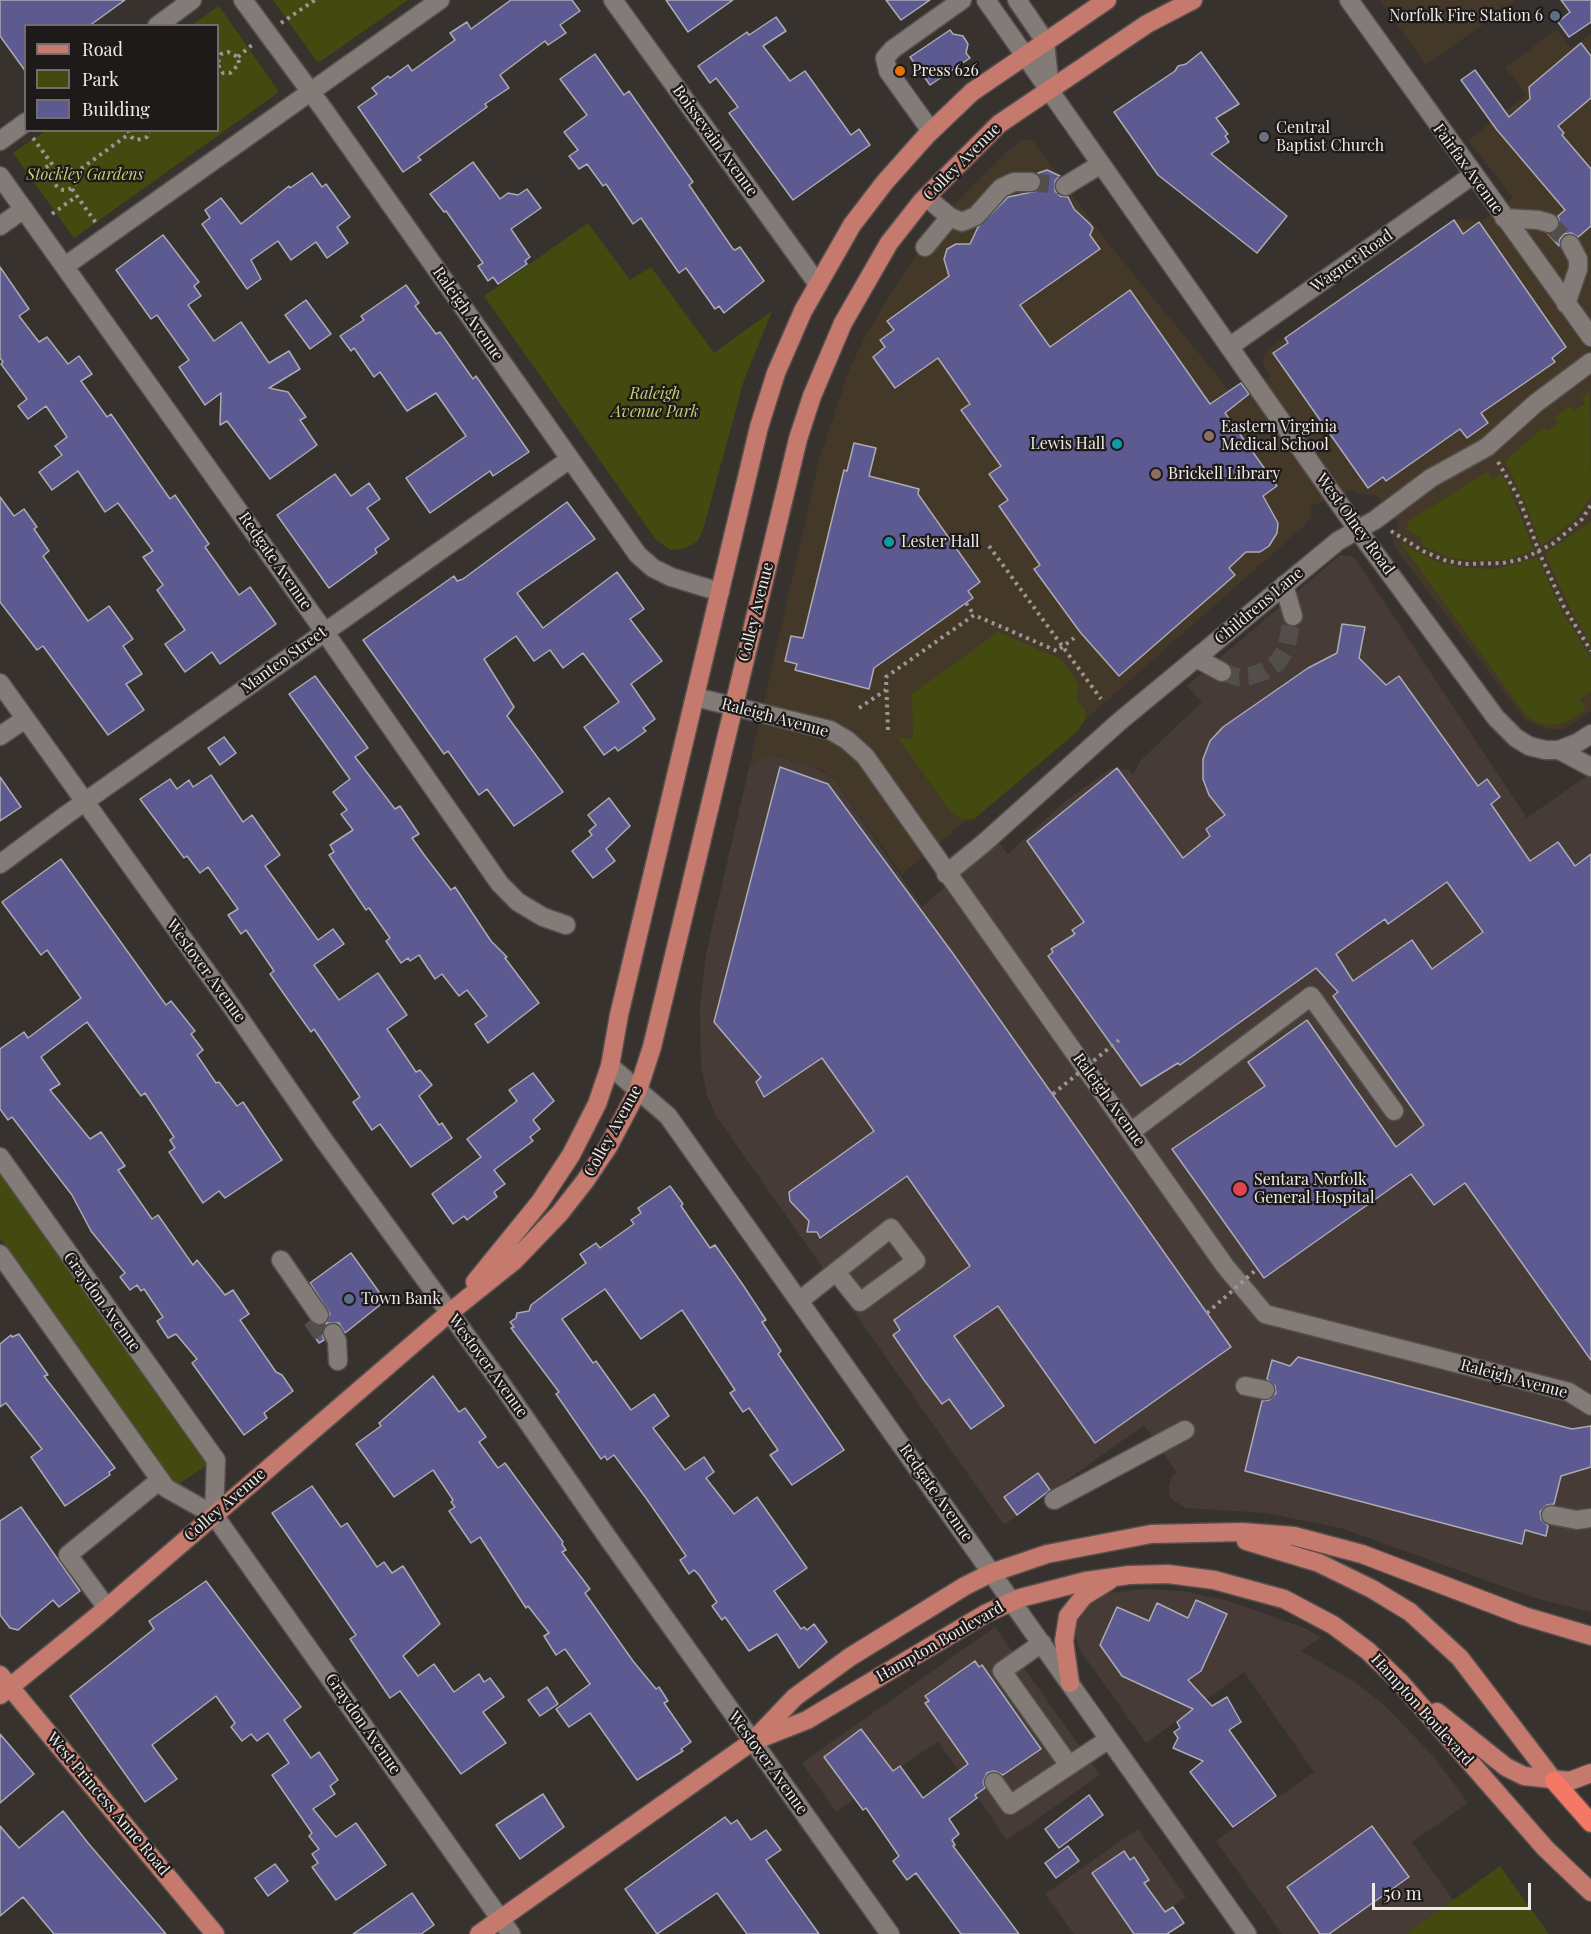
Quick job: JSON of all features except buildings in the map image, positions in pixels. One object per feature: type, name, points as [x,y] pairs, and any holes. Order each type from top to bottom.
[{"type":"highway","points":[[1554,1781],[1591,1823]]},
{"type":"main road","name":"Colley Avenue","points":[[449,1313],[540,1202],[570,1155],[597,1104],[610,1066],[619,1015],[759,427],[776,373],[817,283],[852,225],[885,182],[931,131],[972,92],[1107,0]]},
{"type":"main road","name":"Colley Avenue","points":[[3,1686],[107,1608],[449,1313],[514,1261],[560,1213],[608,1147],[638,1090],[652,1047],[798,439],[834,341],[889,243],[926,197],[999,124],[1147,24],[1192,0]]},
{"type":"main road","points":[[1203,1532],[1268,1545],[1304,1557],[1364,1585],[1410,1612],[1446,1643],[1474,1674],[1554,1781]]},
{"type":"main road","name":"Hampton Boulevard","points":[[479,1934],[506,1927],[753,1741],[795,1697],[850,1657],[926,1608],[991,1573],[1047,1554],[1098,1542],[1151,1534],[1272,1533],[1338,1546],[1524,1616],[1591,1636]]},
{"type":"main road","name":"Hampton Boulevard","points":[[753,1741],[807,1720],[932,1645],[1012,1601],[1078,1583],[1114,1577],[1148,1574],[1197,1577],[1235,1584],[1275,1596],[1315,1614],[1352,1637],[1400,1682],[1550,1854],[1591,1892]]},
{"type":"main road","points":[[1070,1683],[1064,1641],[1068,1616],[1084,1596],[1114,1577]]},
{"type":"main road","points":[[1400,1682],[1515,1773],[1554,1781],[1570,1781],[1591,1773]]},
{"type":"main road","name":"West Princess Anne Road","points":[[3,1686],[215,1934]]},
{"type":"street","points":[[160,24],[192,0]]},
{"type":"street","name":"Raleigh Avenue","points":[[243,0],[311,92],[638,555],[653,568],[671,577],[720,592]]},
{"type":"street","points":[[65,266],[440,0]]},
{"type":"street","name":"Boissevain Avenue","points":[[613,0],[817,283]]},
{"type":"street","points":[[931,131],[888,71],[885,58],[893,49],[962,0]]},
{"type":"street","name":"West Olney Road","points":[[986,0],[1023,56],[1050,90],[1357,530],[1496,718],[1516,738],[1530,746],[1545,750],[1559,750]]},
{"type":"street","name":"West Olney Road","points":[[1017,0],[1045,41],[1050,90]]},
{"type":"street","name":"Fairfax Avenue","points":[[1349,0],[1591,337]]},
{"type":"street","points":[[0,141],[24,123]]},
{"type":"street","points":[[1065,186],[1101,164]]},
{"type":"street","name":"Wagner Road","points":[[1229,347],[1473,175]]},
{"type":"street","name":"Redgate Avenue","points":[[0,176],[324,631],[500,884],[526,907],[543,917],[566,925]]},
{"type":"street","points":[[926,197],[950,217],[962,222],[970,220],[1001,188],[1014,182],[1031,182]]},
{"type":"street","points":[[0,226],[24,209]]},
{"type":"street","points":[[925,248],[950,217]]},
{"type":"street","points":[[1504,218],[1549,223]]},
{"type":"street","points":[[1566,304],[1578,269],[1578,259],[1570,244]]},
{"type":"street","name":"Childrens Lane","points":[[946,874],[984,843],[1120,721],[1338,541],[1431,478],[1487,447],[1536,403],[1591,362]]},
{"type":"street","name":"Manteo Street","points":[[0,864],[324,631],[570,459]]},
{"type":"street","points":[[1284,585],[1293,616]]},
{"type":"street","points":[[1196,658],[1221,672]]},
{"type":"street","name":"Westover Avenue","points":[[2,691],[85,802],[890,1934]]},
{"type":"street","name":"Raleigh Avenue","points":[[695,697],[819,727],[847,740],[865,756],[946,874],[1132,1131],[1225,1266],[1265,1314],[1569,1392],[1591,1406]]},
{"type":"street","points":[[0,736],[25,719]]},
{"type":"street","points":[[1559,750],[1591,734]]},
{"type":"street","points":[[1559,750],[1591,767]]},
{"type":"street","points":[[1132,1131],[1311,996],[1394,1111]]},
{"type":"street","name":"Redgate Avenue","points":[[610,1066],[668,1116],[1247,1934]]},
{"type":"street","name":"Graydon Avenue","points":[[0,1156],[216,1460],[214,1515]]},
{"type":"street","name":"Graydon Avenue","points":[[0,1254],[166,1488],[214,1515],[506,1927]]},
{"type":"street","points":[[277,1263],[316,1317]]},
{"type":"street","points":[[799,1301],[836,1272]]},
{"type":"street","points":[[329,1336],[338,1361]]},
{"type":"street","points":[[1245,1386],[1265,1390]]},
{"type":"street","points":[[1054,1500],[1185,1430]]},
{"type":"street","points":[[107,1608],[68,1555],[160,1480]]},
{"type":"street","points":[[1551,1515],[1577,1520],[1591,1518]]},
{"type":"street","points":[[1042,1644],[997,1675],[1069,1765]]},
{"type":"street","points":[[994,1782],[1010,1805],[1109,1738]]},
{"type":"path","points":[[219,60],[221,54],[228,52],[235,54],[239,60],[234,72],[219,72]]},
{"type":"path","points":[[29,132],[57,171]]},
{"type":"path","points":[[75,173],[128,132],[134,139],[141,140],[147,137],[148,132]]},
{"type":"path","points":[[27,180],[51,164]]},
{"type":"path","points":[[57,171],[68,168],[75,173],[77,179],[72,189]]},
{"type":"path","points":[[57,171],[54,178],[56,186],[61,190],[72,189]]},
{"type":"path","points":[[72,189],[106,237]]},
{"type":"path","points":[[52,214],[77,196]]},
{"type":"path","points":[[1497,461],[1519,498],[1539,552],[1564,607],[1591,651]]},
{"type":"path","points":[[1390,530],[1423,551],[1444,560],[1464,564],[1503,563],[1539,552],[1582,519],[1591,505]]},
{"type":"path","points":[[1582,519],[1591,517]]},
{"type":"path","points":[[989,546],[1101,699]]},
{"type":"path","points":[[966,603],[974,615],[1057,651],[1074,638]]},
{"type":"path","points":[[888,730],[886,677],[974,615]]},
{"type":"path","points":[[860,708],[887,690]]},
{"type":"path","points":[[1053,1094],[1119,1040]]},
{"type":"path","points":[[1207,1312],[1257,1269]]},
{"type":"shaded area","points":[[1380,0],[1517,0],[1426,65]]},
{"type":"shaded area","name":"Eastern Virginia Medical School","points":[[1557,30],[1571,48],[1591,34],[1591,711],[1563,729],[1548,729],[1526,721],[1395,548],[1392,538],[1399,523],[1376,495],[1360,494],[1352,490],[1311,506],[1311,517],[1304,526],[1059,743],[902,874],[833,778],[821,769],[770,755],[759,759],[749,768],[819,461],[850,368],[868,331],[928,235],[949,210],[1008,151],[1022,139],[1032,140],[1103,237],[1237,400],[1271,376],[1264,367],[1263,357],[1267,351],[1305,322],[1452,220],[1465,219],[1479,223],[1513,198],[1468,140],[1527,95],[1505,67]]},
{"type":"shaded area","name":"Sentara Norfolk General Hospital","points":[[1340,555],[1354,557],[1527,818],[1591,773],[1591,1612],[1538,1599],[1341,1528],[1266,1513],[1186,1508],[1170,1498],[1169,1486],[1172,1476],[1177,1473],[1144,1425],[1004,1525],[716,1116],[707,1095],[701,1065],[700,1006],[706,954],[749,768],[759,759],[770,755],[809,764],[833,778],[922,907],[998,841],[1008,854],[1068,799],[1112,768],[1129,770],[1133,775],[1140,761],[1202,702],[1187,686]]},
{"type":"shaded area","points":[[1143,1589],[1183,1591],[1229,1601],[1302,1627],[1321,1637],[1301,1651],[1355,1682],[1384,1705],[1434,1757],[1468,1803],[1412,1842],[1453,1900],[1405,1934],[1282,1934],[1216,1841],[1314,1772],[1244,1672],[1146,1743],[1080,1650],[1074,1631],[1077,1615],[1084,1605],[1102,1594]]},
{"type":"shaded area","points":[[995,1627],[1100,1775],[1007,1840],[938,1741],[836,1812],[802,1763]]},
{"type":"shaded area","points":[[1138,1829],[1186,1897],[1133,1934],[1074,1934],[1045,1894]]},
{"type":"green space","points":[[273,0],[408,0],[318,63]]},
{"type":"green space","name":"Stockley Gardens","points":[[219,6],[279,92],[74,238],[13,153],[44,132],[219,132],[219,24],[193,24]]},
{"type":"green space","name":"Raleigh Avenue Park","points":[[588,223],[630,280],[651,267],[714,353],[772,311],[744,380],[703,530],[697,542],[682,549],[671,550],[656,540],[484,296]]},
{"type":"green space","points":[[1590,392],[1591,496],[1574,520],[1541,546],[1526,505],[1505,461],[1544,427],[1548,431],[1558,423],[1555,417],[1570,406],[1574,411],[1585,404],[1582,398]]},
{"type":"green space","points":[[1487,472],[1492,480],[1501,474],[1534,550],[1509,559],[1481,561],[1451,558],[1421,545],[1422,539],[1407,529],[1409,521]]},
{"type":"green space","points":[[1591,522],[1591,644],[1572,612],[1545,554]]},
{"type":"green space","points":[[1400,542],[1437,562],[1465,568],[1497,569],[1537,557],[1564,615],[1591,658],[1591,691],[1580,700],[1586,709],[1566,722],[1551,725],[1538,723],[1526,715]]},
{"type":"green space","points":[[998,632],[1062,660],[1079,685],[1076,696],[1079,704],[1085,708],[1085,719],[1078,731],[974,819],[964,820],[952,813],[898,738],[913,739],[912,694]]},
{"type":"green space","points":[[0,1174],[207,1465],[176,1486],[0,1238]]},
{"type":"green space","points":[[1500,1866],[1549,1934],[1405,1934],[1453,1900]]},
{"type":"tunnel","points":[[1031,182],[1065,186]]},
{"type":"tunnel","points":[[1549,223],[1570,244]]},
{"type":"tunnel","points":[[1222,672],[1238,677],[1250,676],[1265,671],[1278,662],[1286,649],[1293,616]]},
{"type":"tunnel","points":[[312,1320],[325,1339]]},
{"type":"place","name":"Norfolk Fire Station 6","points":[[1555,16]]},
{"type":"place","name":"Press 626","points":[[900,71]]},
{"type":"place","name":"Central Baptist Church","points":[[1264,137]]},
{"type":"place","name":"Eastern Virginia Medical School","points":[[1209,436]]},
{"type":"place","name":"Lewis Hall","points":[[1117,444]]},
{"type":"place","name":"Brickell Library","points":[[1156,474]]},
{"type":"place","name":"Lester Hall","points":[[889,542]]},
{"type":"place","name":"Sentara Norfolk General Hospital","points":[[1240,1189]]},
{"type":"place","name":"Town Bank","points":[[349,1299]]}]
